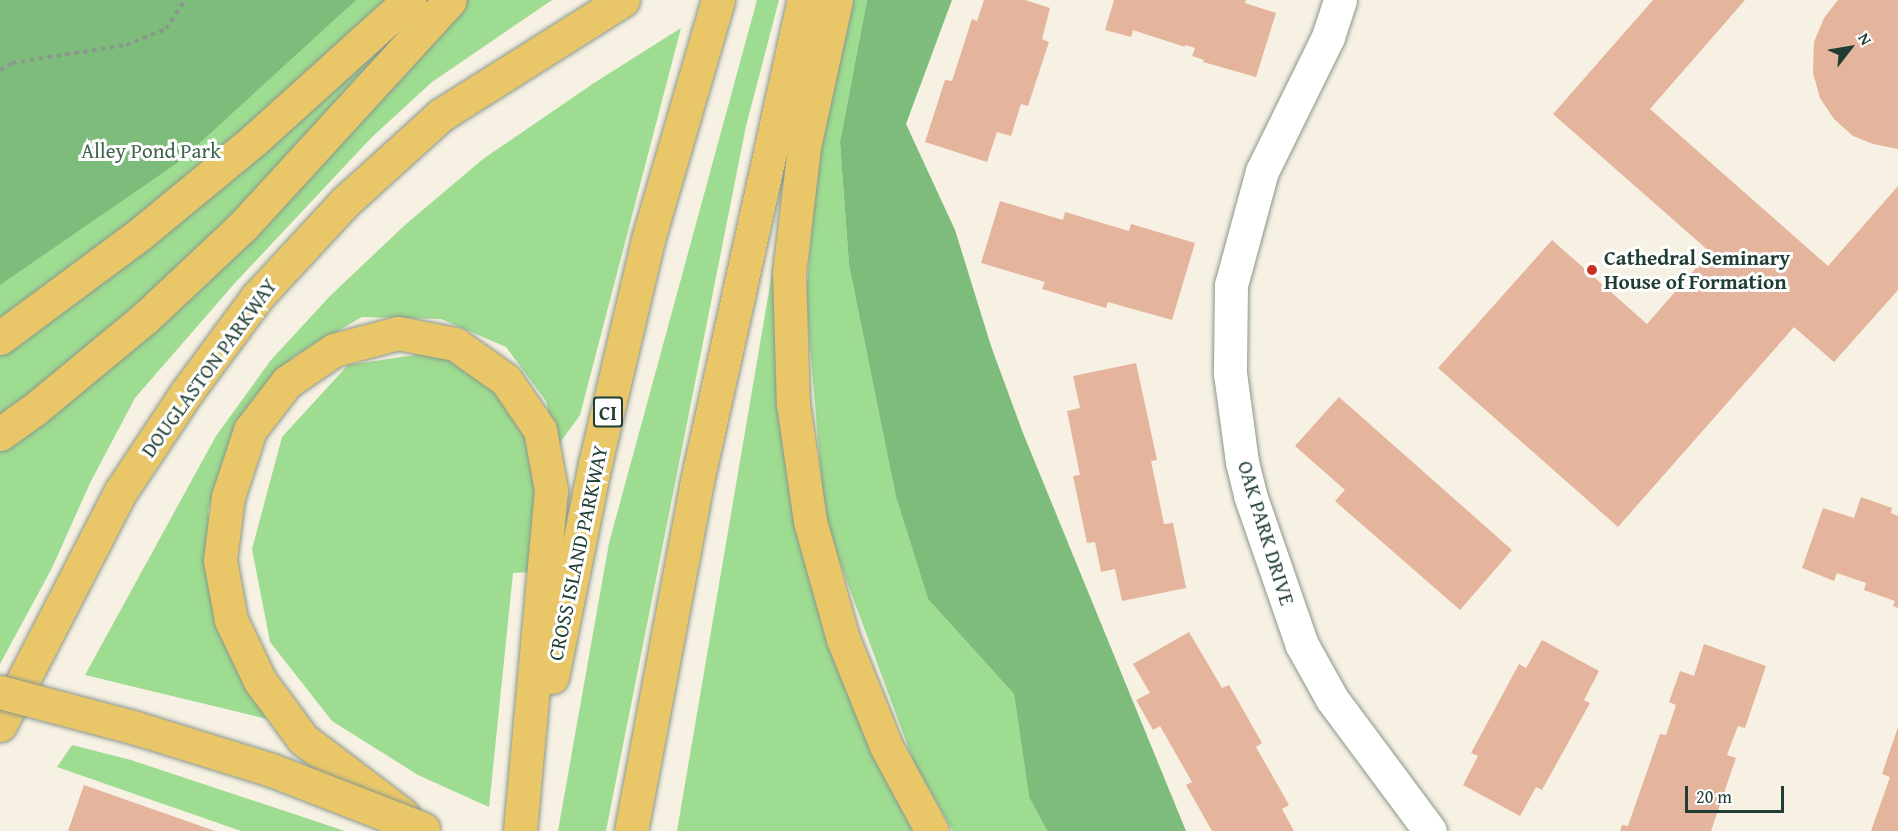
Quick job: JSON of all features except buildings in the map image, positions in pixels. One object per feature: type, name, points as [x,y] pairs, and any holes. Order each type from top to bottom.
[{"type":"main road","points":[[0,338],[140,234],[236,155],[409,0]]},
{"type":"main road","points":[[0,434],[35,410],[145,318],[243,226],[450,0]]},
{"type":"main road","name":"DOUGLASTON PARKWAY","points":[[0,725],[120,491],[186,393],[257,297],[345,202],[441,115],[623,0]]},
{"type":"main road","name":"CROSS ISLAND PARKWAY","points":[[527,831],[548,696],[596,464],[649,236],[718,0]]},
{"type":"main road","points":[[632,831],[696,486],[804,0]]},
{"type":"main road","points":[[836,0],[804,147],[789,272],[793,403],[810,521],[843,639],[886,746],[932,831]]},
{"type":"main road","points":[[426,830],[359,784],[303,739],[260,681],[231,620],[220,560],[228,497],[250,430],[268,406],[287,382],[334,350],[398,333],[455,344],[506,380],[540,430],[551,490],[520,831]]},
{"type":"main road","points":[[0,692],[136,728],[272,770],[426,830]]},
{"type":"street","name":"OAK PARK DRIVE","points":[[1340,0],[1328,37],[1262,171],[1231,285],[1230,373],[1242,462],[1250,495],[1302,645],[1332,699],[1430,831]]},
{"type":"path","points":[[0,70],[12,63],[126,45],[166,29],[185,0]]},
{"type":"green space","name":"Alley Pond Park","points":[[0,0],[552,0],[432,82],[372,137],[234,284],[135,398],[90,483],[52,568],[0,664]]},
{"type":"green space","points":[[0,0],[356,0],[180,161],[0,285]]},
{"type":"green space","points":[[757,0],[779,0],[746,126],[606,831],[558,831],[609,543]]},
{"type":"green space","points":[[851,0],[867,0],[840,142],[849,265],[896,497],[928,599],[1014,694],[1029,797],[1047,831],[953,831],[914,763],[825,522],[806,299],[817,162]]},
{"type":"green space","points":[[867,0],[952,0],[906,124],[955,230],[991,346],[1023,433],[1186,831],[1047,831],[1029,797],[1014,694],[928,599],[896,497],[849,265],[840,142]]},
{"type":"green space","points":[[681,28],[580,415],[557,447],[546,401],[506,347],[441,319],[362,317],[293,357],[236,428],[208,510],[219,616],[267,719],[85,675],[216,436],[271,360],[330,296],[405,225],[483,159],[594,83]]},
{"type":"green space","points":[[777,244],[793,471],[919,831],[677,831]]},
{"type":"green space","points":[[435,352],[503,391],[535,452],[540,501],[530,572],[513,573],[489,807],[418,775],[332,721],[270,642],[252,549],[282,437],[348,365]]},
{"type":"green space","points":[[72,745],[131,760],[345,831],[241,831],[57,767]]},
{"type":"place","name":"Cathedral Seminary House of Formation","points":[[1592,270]]}]
